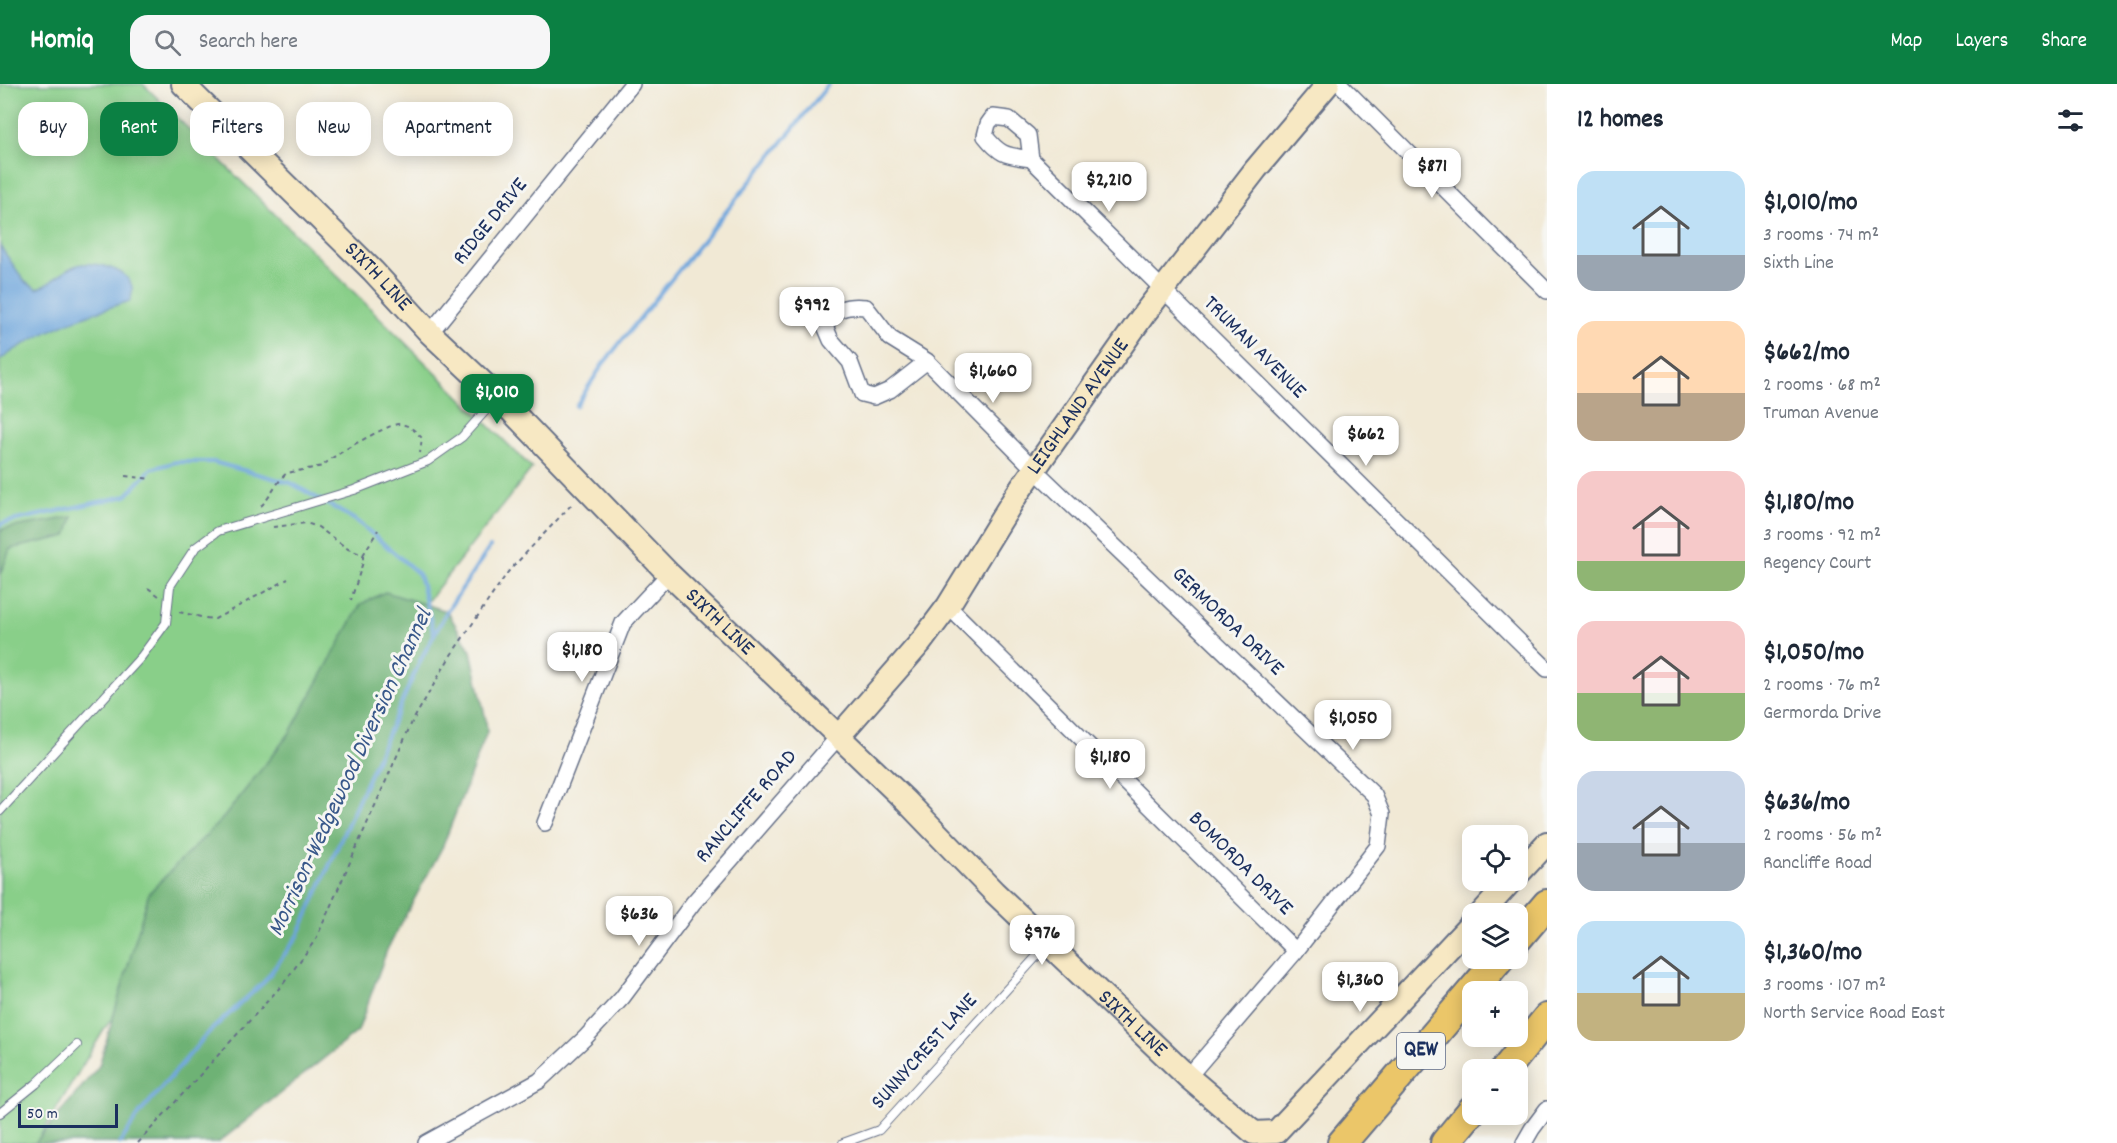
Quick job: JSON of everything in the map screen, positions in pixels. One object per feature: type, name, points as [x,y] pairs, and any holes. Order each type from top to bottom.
[{"type":"highway","points":[[1528,926],[1547,904]]},
{"type":"highway","name":"QEW","points":[[1342,1143],[1491,969]]},
{"type":"highway","points":[[1514,1059],[1547,1018]]},
{"type":"highway","points":[[1445,1143],[1462,1122]]},
{"type":"street","name":"SIXTH LINE","points":[[183,84],[373,271],[430,333],[498,397],[669,573],[839,736],[1048,944],[1188,1077],[1254,1133],[1276,1132],[1462,934]]},
{"type":"street","name":"RIDGE DRIVE","points":[[430,333],[632,84]]},
{"type":"street","name":"LEIGHLAND AVENUE","points":[[839,736],[921,642],[948,606],[1017,494],[1163,290],[1256,169],[1328,84]]},
{"type":"street","points":[[1340,84],[1547,291]]},
{"type":"street","name":"TRUMAN AVENUE","points":[[1031,159],[1547,669]]},
{"type":"street","name":"GERMORDA DRIVE","points":[[927,361],[890,390],[874,397],[862,394],[850,362],[831,340],[825,326],[832,314],[850,305],[866,307],[890,338],[927,361],[1035,470],[1374,795],[1382,814],[1378,846],[1296,951],[1188,1077]]},
{"type":"street","points":[[545,823],[623,623],[669,573]]},
{"type":"street","name":"BOMORDA DRIVE","points":[[948,606],[1296,951]]},
{"type":"street","name":"RANCLIFFE ROAD","points":[[426,1143],[539,1081],[585,1038],[622,998],[693,903],[839,736]]},
{"type":"street","points":[[1528,863],[1547,843]]},
{"type":"street","points":[[1491,903],[1502,891]]},
{"type":"street","points":[[1524,1143],[1547,1109]]},
{"type":"lane","points":[[0,811],[141,657],[166,623],[170,586],[195,548],[218,531],[331,497],[428,461],[462,437],[498,397]]},
{"type":"lane","name":"SUNNYCREST LANE","points":[[843,1143],[879,1130],[1048,944]]},
{"type":"lane","points":[[0,1113],[36,1084],[77,1045]]},
{"type":"path","points":[[244,524],[270,497],[282,476],[323,466],[327,459],[352,447],[382,428],[399,424],[412,428],[422,438],[418,465]]},
{"type":"path","points":[[125,476],[151,479]]},
{"type":"path","points":[[138,1143],[283,984],[316,939],[412,722],[451,655],[508,572],[587,489]]},
{"type":"path","points":[[244,524],[272,527],[306,523],[318,527],[348,549],[363,555]]},
{"type":"path","points":[[351,600],[363,562],[363,555],[378,530]]},
{"type":"path","points":[[148,588],[159,596],[167,609],[215,619],[288,579]]},
{"type":"green space","points":[[0,84],[143,84],[161,102],[100,102],[100,156],[178,156],[178,119],[190,130],[190,156],[216,156],[532,468],[298,766],[105,1028],[36,1143],[0,1143]]},
{"type":"green space","points":[[73,517],[67,536],[10,549],[0,576],[0,533],[3,529]]},
{"type":"green space","points":[[385,592],[447,611],[471,651],[487,732],[443,846],[387,950],[358,1031],[218,1143],[35,1143],[99,1066],[149,893],[224,817],[289,734],[361,604]]},
{"type":"water","points":[[0,246],[25,282],[37,289],[72,267],[84,264],[99,265],[114,269],[126,277],[132,287],[130,301],[46,332],[0,360]]},
{"type":"waterway","name":"Morrison-Wedgewood Diversion Channel","points":[[576,406],[603,364],[829,84]]},
{"type":"waterway","points":[[0,525],[126,496],[151,469],[176,462],[213,462],[291,483],[357,521],[419,574],[434,634]]},
{"type":"waterway","name":"Morrison-Wedgewood Diversion Channel","points":[[120,1143],[140,1113],[208,1033],[264,982],[298,936],[421,659],[447,611],[490,547]]}]
